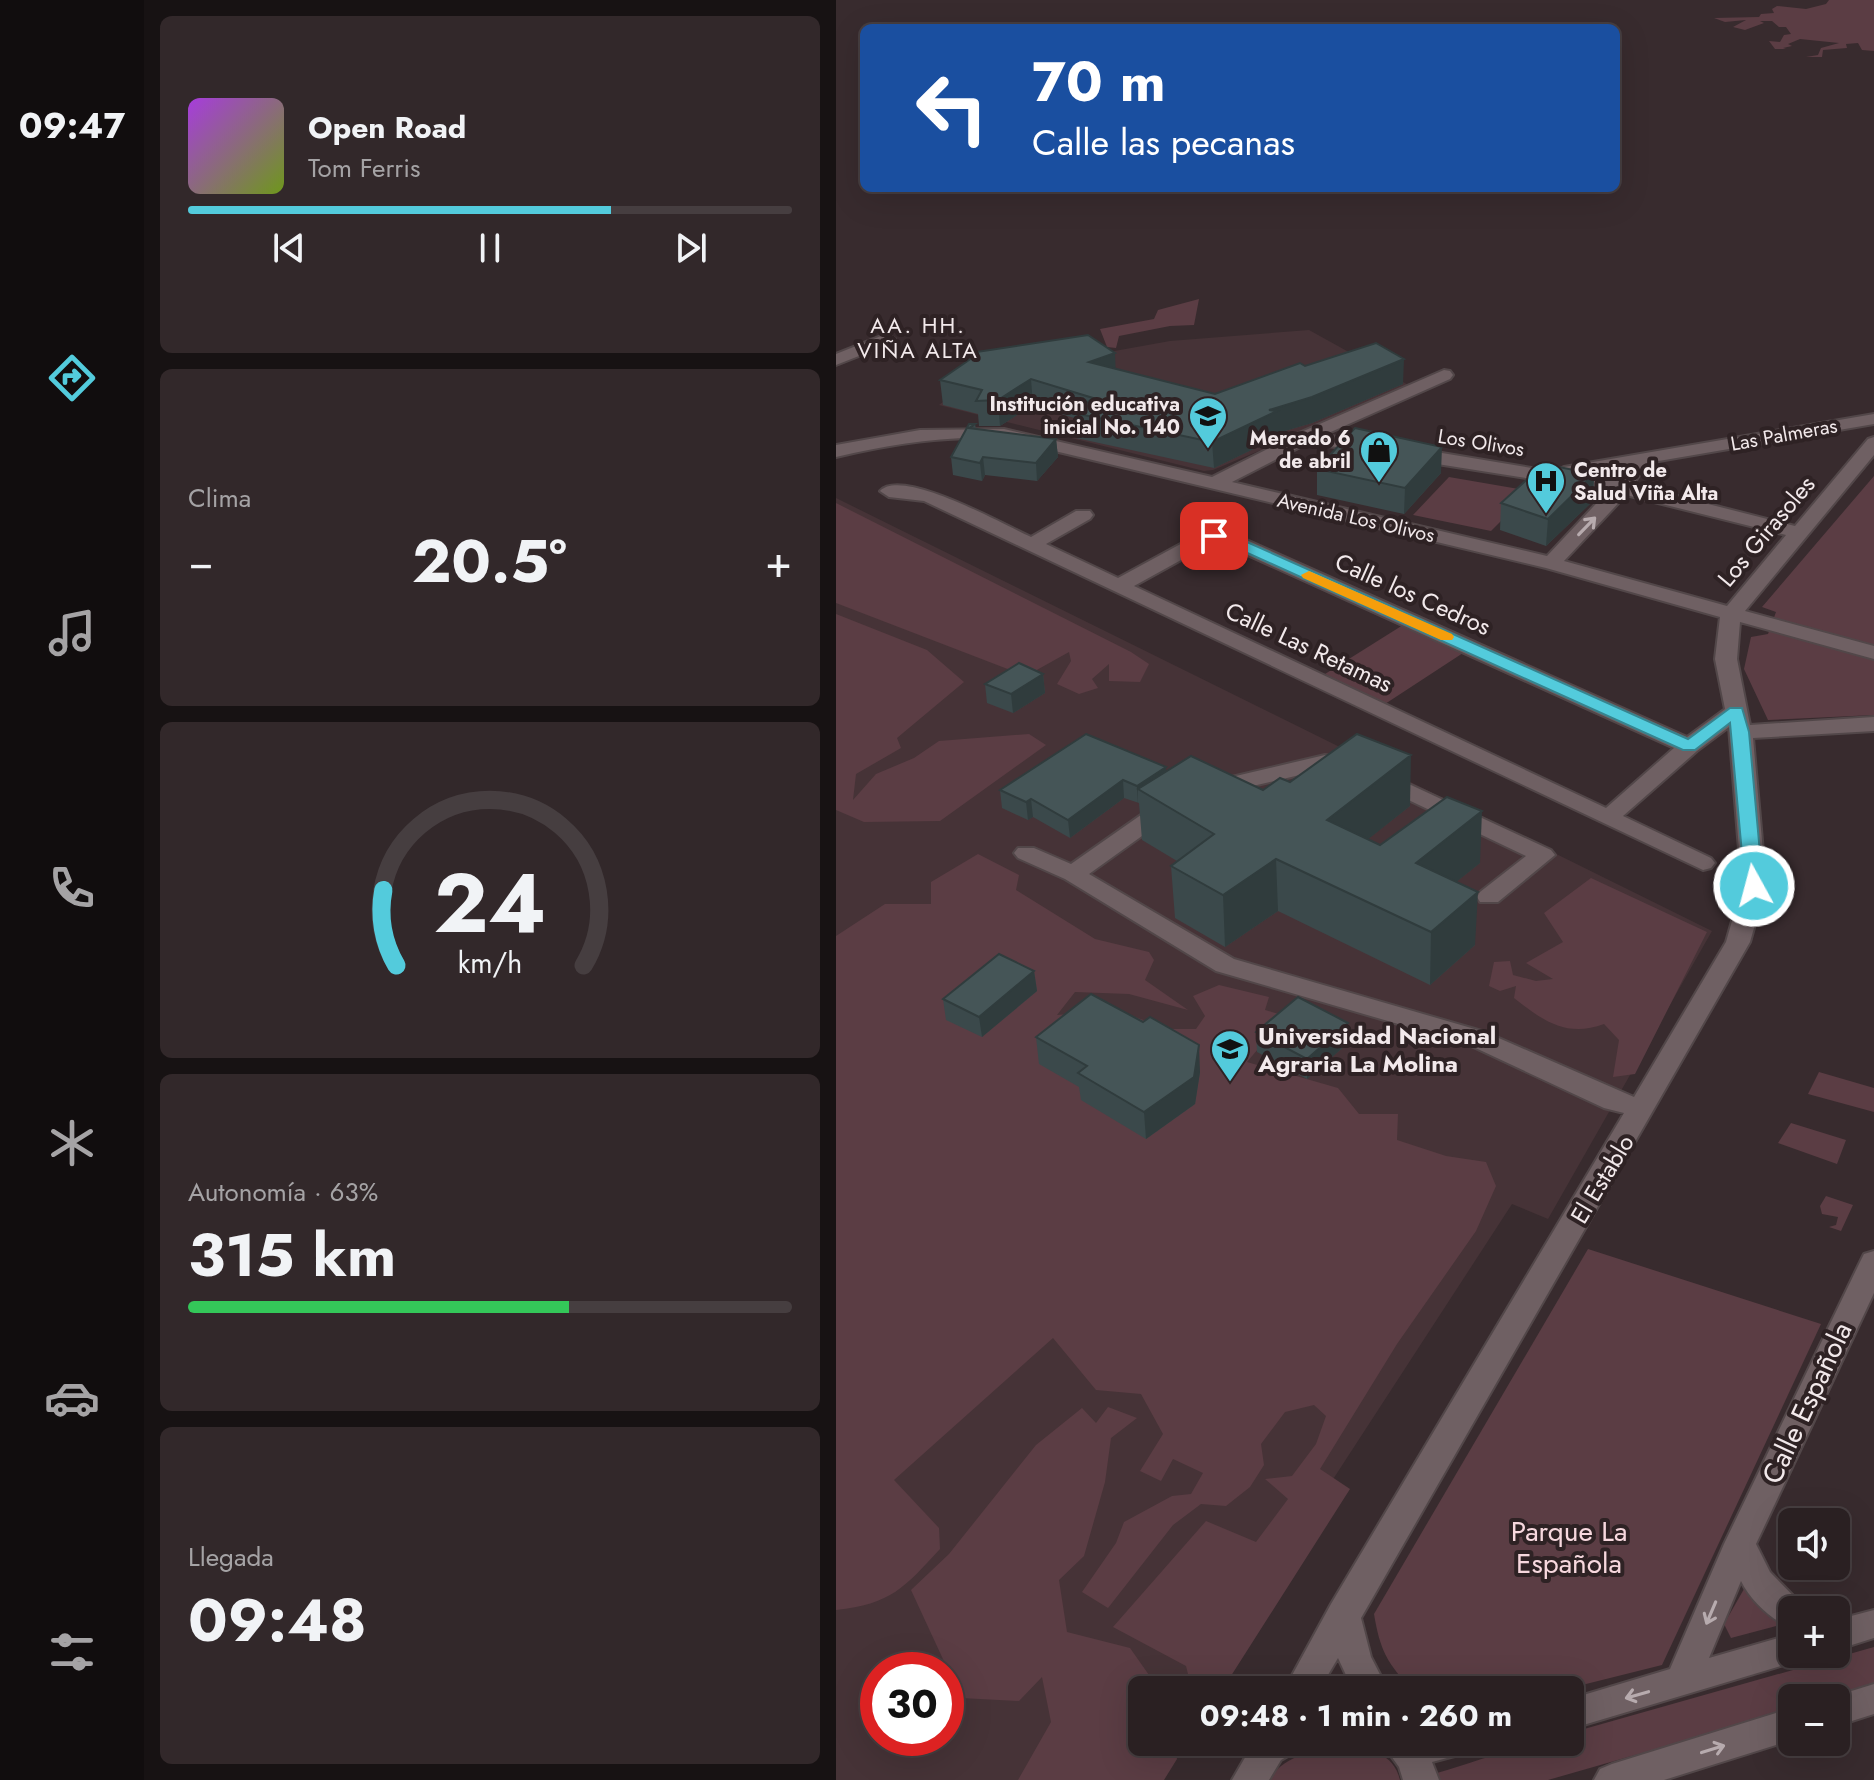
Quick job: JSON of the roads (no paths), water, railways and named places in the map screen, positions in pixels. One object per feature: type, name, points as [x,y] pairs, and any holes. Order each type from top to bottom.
[{"type":"street","points":[[836,360],[886,339]]},
{"type":"street","points":[[1212,485],[1303,438],[1444,375]]},
{"type":"street","name":"Las Palmeras","points":[[1546,476],[1874,419]]},
{"type":"street","name":"Avenida Los Olivos","points":[[836,451],[925,433],[968,431],[1052,444],[1212,485],[1551,563],[1874,653]]},
{"type":"street","name":"Los Olivos","points":[[1303,438],[1622,488],[1797,532]]},
{"type":"street","name":"Los Girasoles","points":[[1738,722],[1726,659],[1731,614],[1874,443]]},
{"type":"street","points":[[1551,563],[1622,488],[1641,459]]},
{"type":"street","name":"Calle Las Retamas","points":[[889,491],[922,493],[1703,863]]},
{"type":"street","points":[[1031,545],[1083,515]]},
{"type":"street","name":"Calle los Cedros","points":[[1119,586],[1206,538],[1224,537],[1689,746]]},
{"type":"street","points":[[1609,817],[1689,746],[1738,722],[1874,724]]},
{"type":"street","name":"El Establo","points":[[1309,1676],[1738,942],[1754,886],[1738,722]]},
{"type":"street","points":[[1073,874],[1190,794],[1325,762],[1353,765],[1543,855],[1489,897]]},
{"type":"street","points":[[1026,853],[1073,874],[1225,965],[1476,1038],[1613,1101],[1643,1109]]},
{"type":"street","name":"Calle Española","points":[[1682,1682],[1740,1544],[1874,1262]]},
{"type":"street","points":[[1740,1544],[1758,1582],[1778,1601]]},
{"type":"street","points":[[1343,1614],[1355,1659],[1364,1676]]},
{"type":"street","points":[[1850,1631],[1874,1624]]},
{"type":"street","points":[[1584,1710],[1778,1653]]},
{"type":"street","points":[[1850,1707],[1874,1699]]},
{"type":"street","points":[[1612,1780],[1778,1728]]},
{"type":"street","points":[[1250,1780],[1266,1756]]},
{"type":"street","points":[[1410,1756],[1419,1769],[1421,1780]]},
{"type":"place","name":"Institución educativa inicial No. 140","points":[[1208,450]]},
{"type":"place","name":"Mercado 6 de abril","points":[[1379,484]]},
{"type":"place","name":"Centro de Salud Viña Alta","points":[[1546,515]]},
{"type":"place","name":"Universidad Nacional Agraria La Molina","points":[[1230,1083]]},
{"type":"district","name":"AA. HH. VIÑA ALTA","points":[[918,338]]},
{"type":"park label","name":"Parque La Española","points":[[1569,1547]]}]
